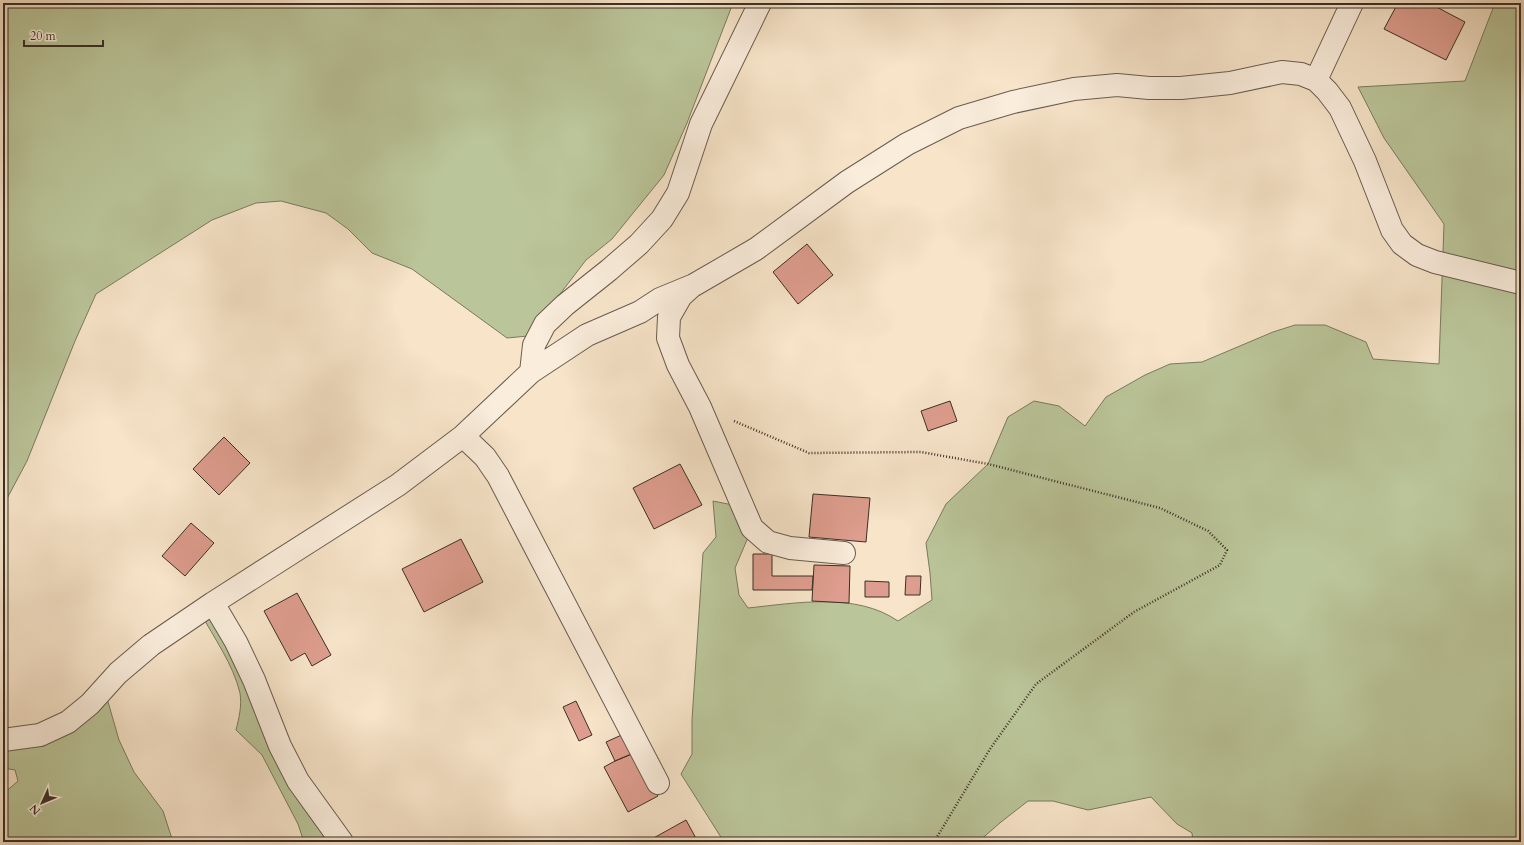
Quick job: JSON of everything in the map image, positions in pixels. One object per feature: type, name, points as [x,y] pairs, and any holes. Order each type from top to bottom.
[{"type":"street","points":[[531,372],[534,345],[545,324],[565,305],[639,244],[662,219],[678,193],[701,124],[760,3]]},
{"type":"street","points":[[1316,80],[1352,3]]},
{"type":"street","points":[[3,740],[40,735],[68,722],[90,704],[118,673],[151,645],[213,603],[398,485],[463,436],[531,372],[587,335],[640,312],[660,299],[694,285],[756,249],[847,182],[906,144],[959,118],[1013,102],[1074,89],[1117,85],[1149,88],[1181,88],[1230,84],[1282,72],[1301,74],[1316,80],[1340,108],[1365,161],[1392,230],[1402,244],[1417,255],[1435,262],[1521,284]]},
{"type":"street","points":[[694,285],[681,296],[669,318],[668,338],[678,365],[700,407],[752,528],[768,542],[790,548],[844,553]]},
{"type":"street","points":[[463,436],[485,457],[498,476],[658,783]]},
{"type":"street","points":[[213,603],[236,642],[254,680],[280,746],[298,781],[342,842]]},
{"type":"path","points":[[700,407],[809,453],[921,452],[988,464],[1160,508],[1208,530],[1227,550],[1220,565],[1134,612],[1036,684],[990,749],[934,842]]},
{"type":"green space","points":[[3,3],[733,3],[687,123],[664,175],[612,239],[586,260],[528,336],[507,338],[412,269],[372,253],[348,229],[326,213],[281,201],[256,203],[212,220],[96,294],[75,341],[27,461],[3,506]]},
{"type":"green space","points":[[1495,3],[1521,3],[1521,842],[1193,842],[1192,833],[1177,824],[1151,797],[1088,810],[1053,801],[1028,801],[978,842],[724,842],[681,774],[692,754],[692,720],[703,553],[716,537],[713,501],[743,507],[752,528],[735,568],[739,595],[748,608],[805,602],[845,603],[864,606],[881,612],[898,621],[932,600],[926,543],[946,504],[988,464],[1008,417],[1034,401],[1059,406],[1085,426],[1106,397],[1145,375],[1170,364],[1202,362],[1273,332],[1295,325],[1325,325],[1366,342],[1373,359],[1439,364],[1444,224],[1384,138],[1358,87],[1465,81]]},
{"type":"green space","points":[[213,603],[342,842],[304,842],[298,824],[262,755],[236,730],[241,703],[237,682],[223,651],[200,612]]},
{"type":"green space","points":[[104,688],[119,740],[134,772],[163,811],[173,842],[3,842],[3,794],[18,781],[15,770],[3,768],[3,740],[22,738]]},
{"type":"building","points":[[1398,3],[1429,3],[1465,22],[1446,60],[1384,29]]},
{"type":"building","points":[[807,244],[833,275],[798,304],[773,272]]},
{"type":"building","points":[[950,401],[957,421],[928,431],[921,411]]},
{"type":"building","points":[[224,437],[250,463],[219,495],[193,469]]},
{"type":"building","points":[[680,464],[702,505],[654,529],[633,488]]},
{"type":"building","points":[[813,494],[870,498],[866,542],[809,537]]},
{"type":"building","points":[[191,523],[214,543],[185,576],[162,556]]},
{"type":"building","points":[[461,539],[483,582],[424,612],[402,569]]},
{"type":"building","points":[[753,554],[772,554],[772,576],[813,576],[812,590],[753,590]]},
{"type":"building","points":[[814,565],[850,566],[849,603],[812,601]]},
{"type":"building","points":[[906,576],[921,576],[920,595],[905,595]]},
{"type":"building","points":[[865,581],[889,582],[889,597],[865,597]]},
{"type":"building","points":[[297,593],[331,655],[312,666],[305,653],[291,661],[264,611]]},
{"type":"building","points":[[576,701],[592,735],[579,741],[563,707]]},
{"type":"building","points":[[626,733],[634,753],[615,761],[606,742]]},
{"type":"building","points":[[634,753],[658,796],[628,812],[604,767]]},
{"type":"building","points":[[686,820],[698,842],[651,842],[650,840]]}]
